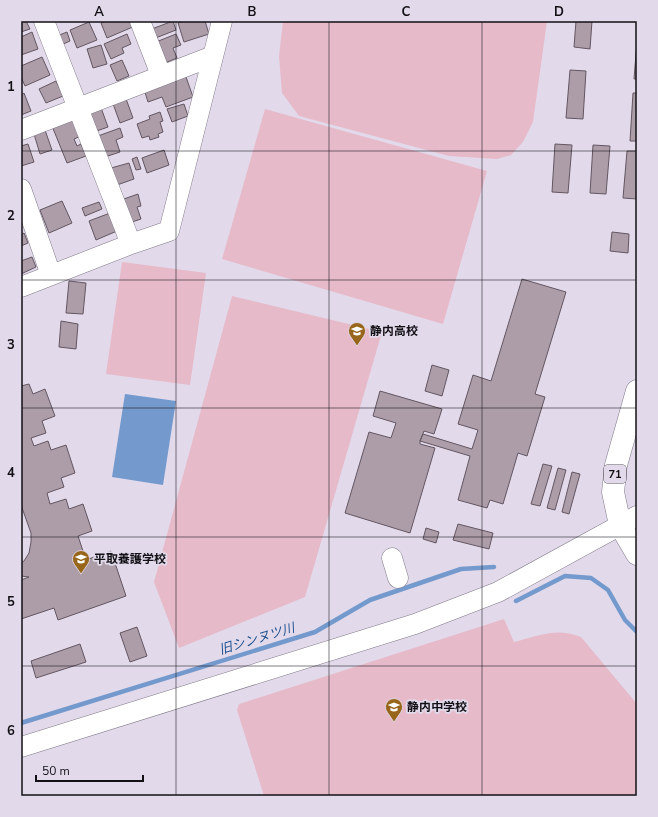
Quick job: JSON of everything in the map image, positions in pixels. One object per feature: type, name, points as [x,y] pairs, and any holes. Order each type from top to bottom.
[{"type":"main road","name":"71","points":[[637,391],[616,465],[613,492],[629,520],[637,554]]},
{"type":"street","points":[[44,21],[131,244]]},
{"type":"street","points":[[140,21],[161,75]]},
{"type":"street","points":[[21,287],[131,244],[169,231],[222,21]]},
{"type":"street","points":[[21,130],[161,75],[214,56]]},
{"type":"street","points":[[21,189],[51,275]]},
{"type":"street","points":[[21,747],[415,624],[450,611],[498,592],[629,520]]},
{"type":"street","points":[[392,558],[398,578]]},
{"type":"shaded area","points":[[283,21],[547,21],[533,122],[523,142],[511,155],[497,159],[449,156],[299,116],[282,93],[279,56]]},
{"type":"shaded area","points":[[265,109],[487,171],[443,324],[222,259]]},
{"type":"shaded area","points":[[122,262],[206,273],[190,385],[106,374]]},
{"type":"shaded area","points":[[232,296],[382,332],[305,597],[179,648],[154,582]]},
{"type":"shaded area","name":"静内中学校","points":[[504,619],[514,642],[539,635],[555,633],[572,634],[581,637],[637,704],[637,796],[264,796],[237,710],[239,704]]},
{"type":"water","points":[[125,394],[176,401],[163,485],[112,477]]},
{"type":"building","points":[[21,21],[26,21],[30,29],[21,32]]},
{"type":"building","points":[[106,21],[133,21],[135,26],[107,38],[101,23]]},
{"type":"building","points":[[173,21],[176,30],[153,39],[149,30]]},
{"type":"building","points":[[184,21],[205,21],[209,34],[184,42],[178,23]]},
{"type":"building","points":[[576,21],[592,21],[590,49],[574,47]]},
{"type":"building","points":[[89,22],[97,40],[77,48],[70,30]]},
{"type":"building","points":[[32,32],[38,49],[21,55],[21,37]]},
{"type":"building","points":[[67,32],[70,41],[61,45],[57,36]]},
{"type":"building","points":[[127,34],[131,44],[122,48],[124,53],[111,59],[104,44]]},
{"type":"building","points":[[176,34],[181,45],[173,48],[177,58],[165,63],[156,42]]},
{"type":"building","points":[[637,41],[637,79],[634,79]]},
{"type":"building","points":[[101,45],[107,64],[93,68],[87,49]]},
{"type":"building","points":[[42,57],[50,75],[25,86],[21,77],[21,66]]},
{"type":"building","points":[[122,60],[129,76],[117,81],[110,65]]},
{"type":"building","points":[[570,70],[586,71],[583,119],[566,118]]},
{"type":"building","points":[[185,74],[193,97],[166,107],[162,97],[148,102],[144,89]]},
{"type":"building","points":[[56,81],[63,96],[46,103],[39,89]]},
{"type":"building","points":[[24,93],[31,111],[21,115],[21,95]]},
{"type":"building","points":[[633,93],[637,93],[637,141],[630,141]]},
{"type":"building","points":[[125,96],[133,118],[120,123],[112,101]]},
{"type":"building","points":[[184,104],[188,116],[172,122],[167,109]]},
{"type":"building","points":[[100,105],[108,127],[94,132],[86,111]]},
{"type":"building","points":[[160,112],[163,121],[160,122],[163,132],[158,134],[159,137],[150,140],[149,136],[142,138],[137,124],[150,119],[149,116]]},
{"type":"building","points":[[74,117],[81,136],[74,139],[77,146],[81,144],[86,156],[67,163],[52,126]]},
{"type":"building","points":[[120,128],[123,137],[116,140],[120,152],[105,157],[98,136]]},
{"type":"building","points":[[45,130],[52,150],[40,154],[34,134]]},
{"type":"building","points":[[28,144],[34,162],[21,166],[21,146]]},
{"type":"building","points":[[555,144],[572,145],[568,193],[552,192]]},
{"type":"building","points":[[593,145],[610,146],[606,194],[590,193]]},
{"type":"building","points":[[164,150],[169,165],[147,173],[142,158]]},
{"type":"building","points":[[627,151],[637,151],[637,199],[623,198]]},
{"type":"building","points":[[137,157],[141,169],[136,170],[132,159]]},
{"type":"building","points":[[129,163],[134,179],[117,185],[111,168]]},
{"type":"building","points":[[138,194],[141,206],[137,207],[141,219],[129,223],[121,200]]},
{"type":"building","points":[[62,201],[72,223],[49,233],[40,210]]},
{"type":"building","points":[[99,202],[102,209],[85,216],[82,208]]},
{"type":"building","points":[[110,213],[117,231],[96,240],[89,221]]},
{"type":"building","points":[[612,232],[629,234],[628,253],[610,251]]},
{"type":"building","points":[[24,233],[28,243],[21,246],[21,235]]},
{"type":"building","points":[[32,257],[36,267],[21,274],[21,261]]},
{"type":"building","points":[[522,279],[566,292],[535,394],[545,397],[527,456],[518,453],[503,504],[490,500],[487,508],[458,500],[470,456],[420,441],[423,434],[472,449],[478,430],[458,424],[473,375],[491,381]]},
{"type":"building","points":[[69,281],[86,283],[83,314],[66,313]]},
{"type":"building","points":[[61,321],[78,324],[76,349],[59,347]]},
{"type":"building","points":[[432,365],[449,370],[442,396],[425,391]]},
{"type":"building","points":[[29,384],[33,394],[45,389],[55,416],[42,421],[46,433],[31,438],[34,446],[48,441],[51,450],[66,445],[75,473],[61,478],[64,487],[47,493],[50,504],[66,499],[69,509],[83,504],[92,531],[78,536],[86,560],[111,551],[126,596],[58,620],[54,608],[21,619],[21,580],[29,577],[21,576],[21,563],[29,553],[31,533],[21,505],[21,386]]},
{"type":"building","points":[[380,391],[442,409],[434,434],[424,431],[420,441],[420,444],[435,448],[410,533],[345,513],[369,432],[391,438],[396,423],[373,416]]},
{"type":"building","points":[[543,464],[552,466],[540,506],[531,504]]},
{"type":"building","points":[[558,468],[566,470],[555,510],[547,508]]},
{"type":"building","points":[[572,472],[580,474],[569,514],[562,512]]},
{"type":"building","points":[[458,524],[493,533],[489,549],[453,540]]},
{"type":"building","points":[[426,528],[439,532],[436,543],[423,539]]},
{"type":"building","points":[[137,627],[147,656],[130,662],[120,633]]},
{"type":"building","points":[[80,644],[86,662],[36,678],[31,661]]},
{"type":"waterway","name":"旧シンヌツ川","points":[[21,723],[315,632],[370,600],[461,569],[494,567]]},
{"type":"waterway","name":"旧シンヌツ川","points":[[516,601],[565,576],[591,578],[608,590],[625,620],[637,632]]},
{"type":"place","name":"静内高校","points":[[357,346]]},
{"type":"place","name":"平取養護学校","points":[[81,574]]},
{"type":"place","name":"静内中学校","points":[[394,722]]}]
